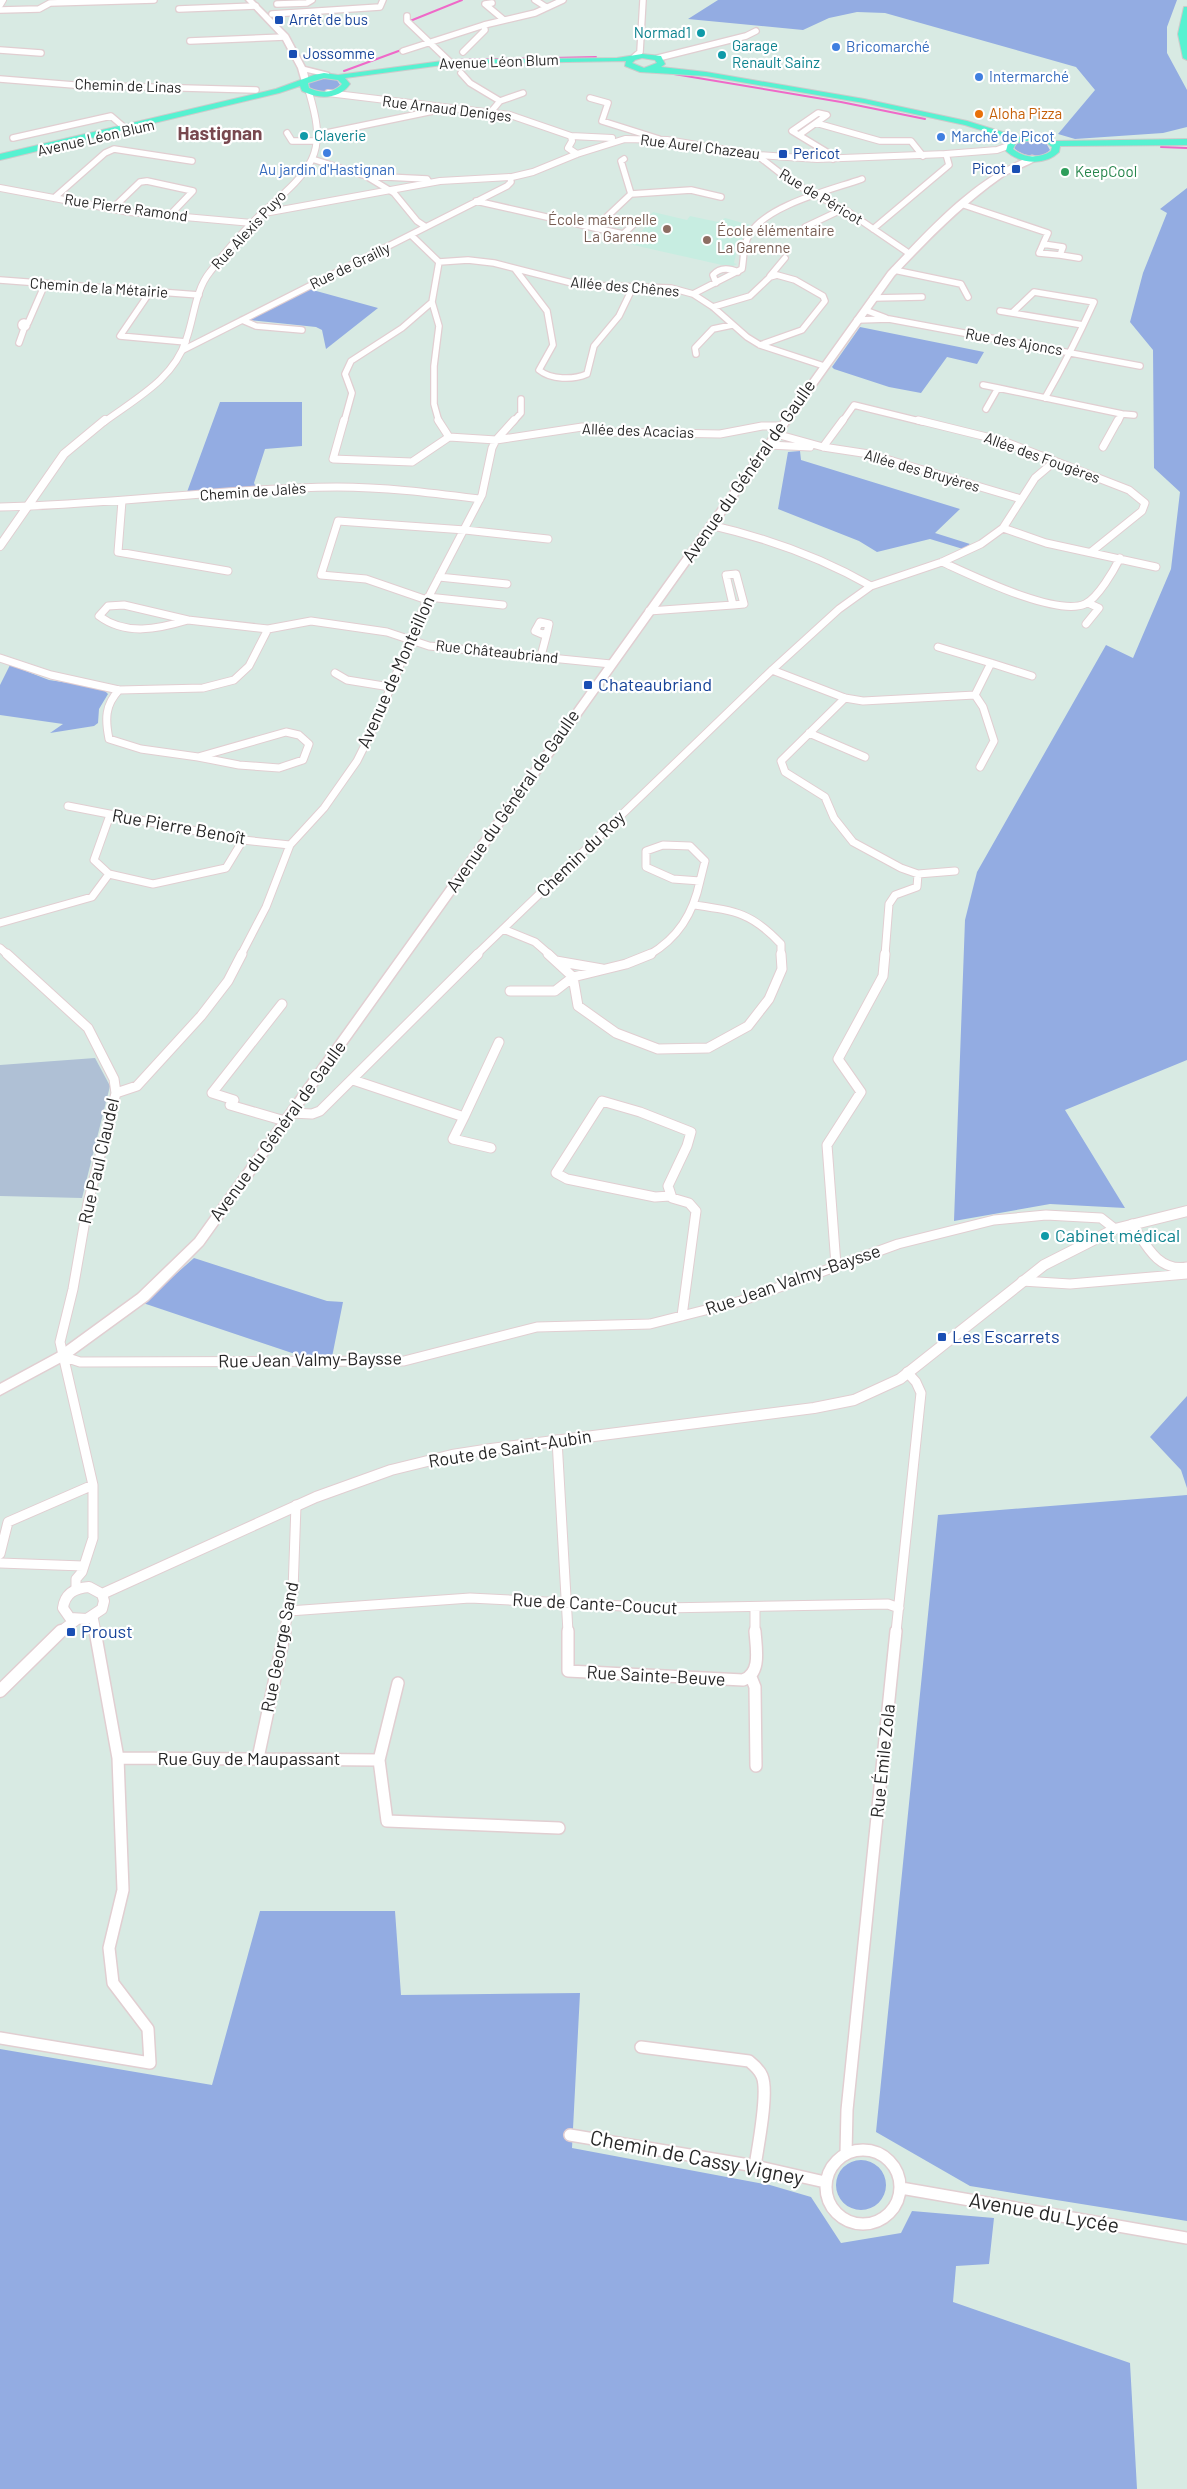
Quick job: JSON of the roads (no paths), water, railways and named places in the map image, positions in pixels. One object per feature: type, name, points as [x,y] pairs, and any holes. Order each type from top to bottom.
[{"type":"main road","points":[[249,0],[269,14],[285,37],[302,68],[305,81],[303,87],[309,91]]},
{"type":"main road","points":[[1187,9],[1181,30],[1182,46],[1187,58]]},
{"type":"main road","points":[[706,74],[657,59],[634,58],[637,69],[706,74],[934,116],[974,128],[1035,158],[1045,158],[1055,148]]},
{"type":"main road","name":"Avenue Léon Blum","points":[[0,159],[279,91],[326,75],[338,77],[450,62],[634,58]]},
{"type":"main road","name":"Avenue Léon Blum","points":[[0,159],[115,134],[286,92],[309,91],[326,94],[387,72],[449,65],[569,62],[634,58]]},
{"type":"main road","points":[[652,69],[660,66],[657,59]]},
{"type":"main road","points":[[302,68],[326,75]]},
{"type":"main road","points":[[338,77],[345,81],[345,87]]},
{"type":"main road","points":[[1012,147],[1038,138],[1055,148],[1124,142],[1187,140]]},
{"type":"main road","name":"Avenue du Général de Gaulle","points":[[0,1390],[62,1356],[143,1297],[199,1242],[873,298],[894,270],[910,254],[1011,163],[1015,157],[1012,147]]},
{"type":"main road","name":"Avenue du Général de Gaulle","points":[[995,177],[1024,161],[1035,158]]},
{"type":"street","points":[[0,5],[3,0]]},
{"type":"street","points":[[0,10],[70,8],[84,2],[154,0]]},
{"type":"street","points":[[269,14],[278,2],[307,3],[312,0]]},
{"type":"street","points":[[269,14],[380,7],[383,0]]},
{"type":"street","points":[[535,0],[546,7]]},
{"type":"street","points":[[404,51],[484,25],[535,13],[563,0]]},
{"type":"street","points":[[634,58],[643,0]]},
{"type":"street","points":[[492,3],[485,4],[504,20]]},
{"type":"street","points":[[179,9],[256,6]]},
{"type":"street","points":[[406,16],[407,21],[450,62]]},
{"type":"street","points":[[463,52],[485,30],[484,25]]},
{"type":"street","points":[[657,59],[746,36],[756,31]]},
{"type":"street","points":[[190,40],[285,37]]},
{"type":"street","points":[[0,50],[41,53]]},
{"type":"street","points":[[461,73],[470,83],[500,101]]},
{"type":"street","name":"Chemin de Linas","points":[[0,79],[74,85],[256,90]]},
{"type":"street","points":[[345,87],[352,96]]},
{"type":"street","name":"Rue Alexis Puyo","points":[[0,546],[64,454],[92,430],[164,377],[185,346],[199,295],[216,264],[252,223],[298,178],[312,159],[318,118],[309,91]]},
{"type":"street","points":[[490,113],[500,101],[523,93]]},
{"type":"street","points":[[312,100],[326,94]]},
{"type":"street","name":"Rue Arnaud Deniges","points":[[326,94],[510,116],[571,136],[625,139]]},
{"type":"street","points":[[590,98],[608,104],[602,121],[659,139]]},
{"type":"street","points":[[287,133],[292,141],[316,138],[433,111],[439,107]]},
{"type":"street","points":[[799,134],[827,115],[818,113],[792,131],[830,154],[833,159]]},
{"type":"street","points":[[13,138],[111,116],[125,128],[115,134]]},
{"type":"street","points":[[816,123],[880,141],[910,141],[923,156]]},
{"type":"street","points":[[571,136],[572,142],[568,148],[577,154]]},
{"type":"street","name":"Rue Aurel Chazeau","points":[[264,211],[270,212],[429,182],[510,178],[533,172],[577,154],[625,139],[659,139],[758,155],[833,159],[923,156],[1012,147]]},
{"type":"street","points":[[54,198],[105,153],[114,149],[124,149],[192,161]]},
{"type":"street","points":[[873,229],[949,165],[949,159],[946,154]]},
{"type":"street","name":"Rue de Péricot","points":[[758,155],[793,183],[843,209],[910,254]]},
{"type":"street","points":[[312,159],[366,176],[427,179],[429,182]]},
{"type":"street","points":[[624,159],[621,161],[631,194]]},
{"type":"street","points":[[366,176],[388,190],[406,205],[419,224],[426,227]]},
{"type":"street","name":"Rue de Grailly","points":[[185,346],[412,236],[476,200],[507,186],[511,182],[510,178]]},
{"type":"street","points":[[692,294],[742,270],[749,235],[756,226],[784,208],[862,179]]},
{"type":"street","points":[[112,209],[140,182],[146,181],[193,191],[168,217]]},
{"type":"street","name":"Rue Pierre Ramond","points":[[0,188],[112,209],[168,217],[252,223]]},
{"type":"street","points":[[595,228],[631,194],[692,190],[721,197]]},
{"type":"street","points":[[476,200],[623,234],[634,224],[607,218]]},
{"type":"street","points":[[964,205],[1048,234],[1038,252],[1079,258]]},
{"type":"street","points":[[795,234],[803,233],[805,226],[843,209]]},
{"type":"street","points":[[412,236],[438,262],[439,269],[432,302],[439,326],[434,366],[434,404],[437,419],[448,437],[412,462],[334,459],[352,393],[345,374],[351,361],[402,328],[432,302]]},
{"type":"street","points":[[1043,244],[1063,247],[1060,255]]},
{"type":"street","points":[[713,307],[754,293],[785,258]]},
{"type":"street","name":"Allée des Chênes","points":[[438,262],[468,260],[580,285],[671,288],[692,294],[713,307],[747,337],[760,345],[824,366]]},
{"type":"street","points":[[716,283],[714,273],[722,268],[738,272]]},
{"type":"street","points":[[515,269],[542,300],[548,314],[554,343],[549,356],[538,370],[544,374],[579,377],[587,374],[594,346],[619,316],[633,287]]},
{"type":"street","points":[[894,270],[961,284],[968,296]]},
{"type":"street","points":[[760,345],[802,330],[825,301],[823,296],[786,277],[770,276]]},
{"type":"street","name":"Chemin de la Métairie","points":[[0,280],[199,295]]},
{"type":"street","points":[[19,343],[45,284]]},
{"type":"street","points":[[150,292],[120,336],[185,346]]},
{"type":"street","points":[[1012,313],[1034,292],[1103,303]]},
{"type":"street","points":[[873,298],[922,296]]},
{"type":"street","points":[[1045,398],[1070,353],[1094,302]]},
{"type":"street","name":"Rue des Ajoncs","points":[[865,310],[888,319],[1140,366]]},
{"type":"street","points":[[1000,311],[1083,325]]},
{"type":"street","name":"Rue des Ajoncs","points":[[857,320],[888,319]]},
{"type":"street","points":[[242,320],[256,326],[302,330]]},
{"type":"street","points":[[696,354],[695,348],[713,329],[732,324]]},
{"type":"street","points":[[983,385],[1134,415]]},
{"type":"street","points":[[986,409],[998,388]]},
{"type":"street","name":"Avenue de Monteillon","points":[[116,1093],[137,1086],[201,1016],[228,981],[266,907],[290,845],[324,808],[357,761],[376,725],[427,598],[480,500],[492,448],[496,440],[521,413],[521,399]]},
{"type":"street","name":"Allée des Fougères","points":[[822,447],[854,405],[1003,441],[1129,490],[1141,498],[1145,503],[1142,511],[1107,537],[1091,552]]},
{"type":"street","points":[[1103,447],[1122,414]]},
{"type":"street","name":"Allée des Acacias","points":[[448,437],[496,440],[582,427],[608,432],[720,434],[762,426],[778,430]]},
{"type":"street","name":"Allée des Bruyères","points":[[778,430],[822,447]]},
{"type":"street","name":"Allée des Bruyères","points":[[768,445],[822,447],[869,454],[1021,499]]},
{"type":"street","points":[[1054,461],[1035,478],[1003,528],[1046,543],[1156,567]]},
{"type":"street","name":"Chemin de Jalès","points":[[0,507],[122,501],[280,488],[336,487],[403,490],[480,500]]},
{"type":"street","points":[[122,501],[118,552],[228,571]]},
{"type":"street","points":[[502,605],[427,598],[366,579],[321,576],[338,521],[465,530],[548,539]]},
{"type":"street","points":[[710,525],[748,533],[798,549],[836,565],[871,586]]},
{"type":"street","name":"Chemin du Roy","points":[[282,1004],[212,1094],[234,1100],[230,1105],[288,1117],[312,1114],[320,1111],[353,1080],[503,929],[772,670],[839,610],[871,586],[942,562],[981,544],[1003,528]]},
{"type":"street","points":[[1088,603],[1116,567],[1120,558]]},
{"type":"street","points":[[942,562],[1036,600],[1070,607],[1088,603],[1099,608],[1086,624]]},
{"type":"street","points":[[439,577],[507,584]]},
{"type":"street","points":[[124,605],[188,620],[163,628],[137,630],[108,625],[98,616],[108,606],[124,605]]},
{"type":"street","points":[[649,611],[733,605]]},
{"type":"street","name":"Rue Châteaubriand","points":[[188,620],[268,629],[311,620],[387,632],[429,646],[611,664]]},
{"type":"street","points":[[0,658],[51,675],[119,690],[203,688],[234,680],[249,666],[268,629]]},
{"type":"street","points":[[541,656],[547,633]]},
{"type":"street","points":[[938,647],[1032,676]]},
{"type":"street","points":[[975,695],[991,663]]},
{"type":"street","points":[[772,670],[845,698],[862,701],[975,695]]},
{"type":"street","points":[[335,673],[347,680],[390,687]]},
{"type":"street","points":[[119,690],[108,702],[104,718],[109,739],[141,749],[239,765],[279,768],[303,760],[309,744],[299,735],[286,732],[198,757]]},
{"type":"street","points":[[975,695],[983,707],[994,741],[980,768]]},
{"type":"street","points":[[845,698],[781,761],[785,772],[825,797],[834,818],[853,842],[901,868],[918,874],[955,871]]},
{"type":"street","points":[[808,733],[865,757]]},
{"type":"street","name":"Rue Pierre Benoît","points":[[68,806],[243,840],[290,845]]},
{"type":"street","points":[[110,815],[94,860],[110,874],[153,884],[226,868],[243,840]]},
{"type":"street","points":[[510,991],[555,991],[573,978],[609,970],[655,953],[678,935],[695,905],[701,881],[705,861],[690,846],[663,845],[646,851],[646,867],[660,876],[680,882],[701,881]]},
{"type":"street","points":[[0,923],[92,896],[110,874]]},
{"type":"street","points":[[836,1265],[827,1144],[861,1092],[838,1059],[883,976],[889,904],[895,895],[917,887],[918,874]]},
{"type":"street","points":[[503,929],[536,942],[573,978],[578,1006],[616,1034],[658,1049],[708,1048],[748,1026],[768,998],[782,969],[781,944],[763,925],[731,910],[695,905]]},
{"type":"street","name":"Rue Paul Claudel","points":[[0,948],[88,1028],[114,1079],[116,1093],[88,1203],[73,1289],[60,1342],[94,1485],[92,1538],[83,1569],[76,1579],[76,1589]]},
{"type":"street","points":[[555,961],[609,970]]},
{"type":"street","points":[[491,1148],[453,1139],[499,1042]]},
{"type":"street","points":[[353,1080],[464,1117]]},
{"type":"street","points":[[670,1196],[655,1197],[567,1179],[556,1173],[602,1101],[640,1112],[691,1132],[687,1146],[668,1186],[670,1196],[676,1201],[689,1204],[696,1211],[682,1316]]},
{"type":"street","name":"Route de Saint-Aubin","points":[[102,1594],[296,1505],[355,1481],[421,1462],[462,1453],[834,1405],[876,1392],[900,1379],[907,1372],[930,1357],[1044,1265],[1115,1230],[1187,1211]]},
{"type":"street","name":"Rue Jean Valmy-Baysse","points":[[62,1356],[80,1362],[404,1360],[537,1327],[650,1324],[742,1302],[836,1265],[898,1244],[994,1220],[1046,1215],[1101,1218],[1115,1230]]},
{"type":"street","points":[[1132,1224],[1162,1265],[1170,1268],[1187,1267]]},
{"type":"street","points":[[1022,1282],[1070,1284],[1187,1274]]},
{"type":"street","name":"Rue Émile Zola","points":[[846,2153],[847,2110],[921,1393],[916,1382],[907,1372]]},
{"type":"street","points":[[557,1440],[568,1604]]},
{"type":"street","points":[[0,1554],[8,1522],[94,1485]]},
{"type":"street","name":"Rue George Sand","points":[[258,1758],[293,1591],[296,1505]]},
{"type":"street","points":[[0,1563],[83,1569],[88,1586]]},
{"type":"street","points":[[88,1586],[102,1594],[104,1599],[102,1609],[93,1617],[71,1617],[63,1602],[70,1592],[88,1586]]},
{"type":"street","name":"Rue de Cante-Coucut","points":[[289,1610],[470,1598],[661,1608],[756,1608],[888,1604],[900,1608]]},
{"type":"street","name":"Rue Sainte-Beuve","points":[[568,1604],[568,1672],[744,1680],[751,1677],[756,1670],[756,1608]]},
{"type":"street","points":[[0,1691],[62,1630],[71,1617]]},
{"type":"street","points":[[0,2038],[150,2063],[148,2029],[113,1983],[109,1948],[124,1890],[118,1801],[118,1758],[93,1617]]},
{"type":"street","name":"Rue Sainte-Beuve","points":[[751,1677],[756,1687],[756,1766]]},
{"type":"street","points":[[398,1683],[379,1760],[387,1820],[559,1828]]},
{"type":"street","name":"Rue Guy de Maupassant","points":[[118,1758],[379,1760]]},
{"type":"street","points":[[641,2047],[749,2061],[761,2070],[764,2077],[765,2090],[755,2166]]},
{"type":"street","name":"Chemin de Cassy Vigney","points":[[570,2135],[755,2166],[825,2182]]},
{"type":"street","points":[[858,2150],[870,2152],[882,2157],[892,2165],[898,2176],[901,2188],[899,2200],[894,2210],[885,2218],[874,2222],[862,2223],[850,2220],[840,2214],[829,2200],[825,2182],[831,2165],[846,2153],[858,2150]]},
{"type":"street","name":"Avenue du Lycée","points":[[901,2188],[1187,2238]]},
{"type":"waterway","points":[[410,21],[462,0]]},
{"type":"waterway","points":[[344,71],[404,49]]},
{"type":"waterway","points":[[456,60],[596,57]]},
{"type":"waterway","points":[[674,74],[841,102],[925,119]]},
{"type":"waterway","points":[[1161,147],[1187,148]]},
{"type":"place","name":"Arrêt de bus","points":[[279,20]]},
{"type":"place","name":"Normad1","points":[[701,33]]},
{"type":"place","name":"Bricomarché","points":[[836,47]]},
{"type":"place","name":"Jossomme","points":[[293,54]]},
{"type":"place","name":"Garage Renault Sainz","points":[[722,55]]},
{"type":"place","name":"Intermarché","points":[[979,77]]},
{"type":"place","name":"Aloha Pizza","points":[[979,114]]},
{"type":"place","name":"Claverie","points":[[304,136]]},
{"type":"place","name":"Marché de Picot","points":[[941,137]]},
{"type":"place","name":"Au jardin d'Hastignan","points":[[327,153]]},
{"type":"place","name":"Pericot","points":[[783,154]]},
{"type":"place","name":"Picot","points":[[1016,169]]},
{"type":"place","name":"KeepCool","points":[[1065,172]]},
{"type":"place","name":"École maternelle La Garenne","points":[[667,229]]},
{"type":"place","name":"École élémentaire La Garenne","points":[[707,240]]},
{"type":"place","name":"Chateaubriand","points":[[588,685]]},
{"type":"place","name":"Cabinet médical","points":[[1045,1236]]},
{"type":"place","name":"Les Escarrets","points":[[942,1337]]},
{"type":"place","name":"Proust","points":[[71,1632]]},
{"type":"district","name":"Hastignan","points":[[220,133]]}]
